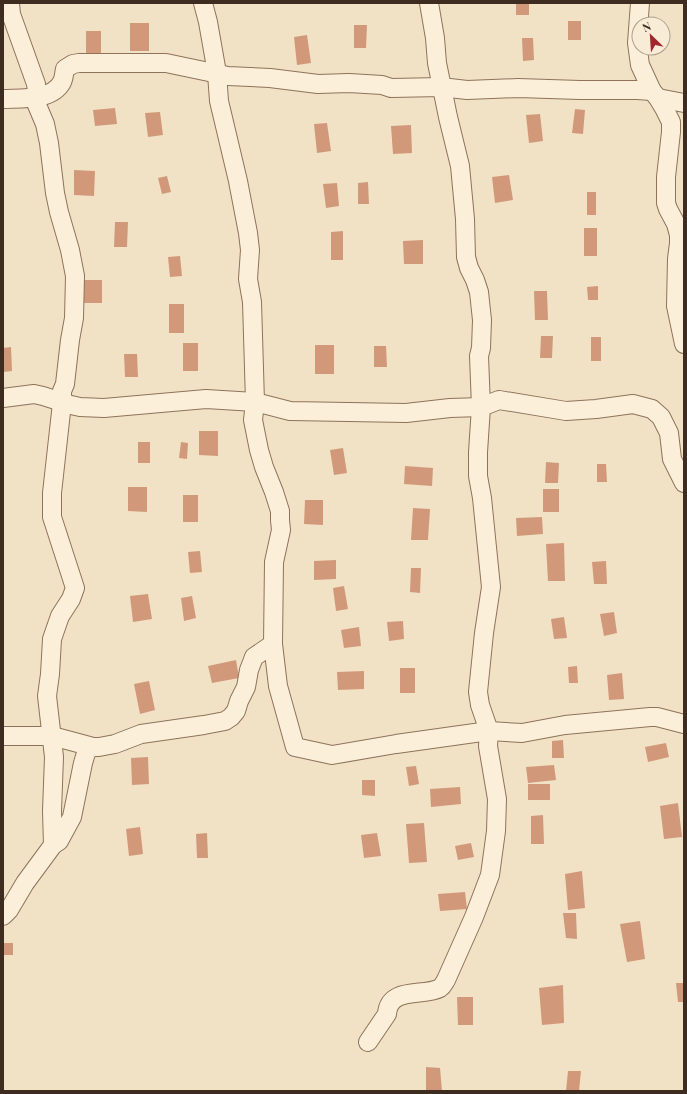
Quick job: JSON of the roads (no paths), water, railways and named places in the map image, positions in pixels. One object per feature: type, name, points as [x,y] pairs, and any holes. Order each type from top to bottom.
[{"type":"street","points":[[10,3],[11,14],[36,84],[37,92],[34,98],[44,124],[49,143],[55,193],[70,250],[75,276],[74,318],[65,384],[62,391],[52,493],[52,517],[75,588],[71,599],[60,616],[52,639],[47,696],[54,757],[52,811],[53,845]]},
{"type":"street","points":[[203,3],[217,73],[219,101],[248,233],[250,250],[248,279],[252,302],[255,402],[253,420],[264,467],[280,511],[281,530],[274,562],[272,644],[278,686],[295,747],[332,755],[396,744],[489,732],[522,733],[565,726],[650,717],[657,717],[684,724]]},
{"type":"street","points":[[368,1042],[387,1014],[388,1008],[393,1000],[400,996],[439,989],[446,980],[474,917],[490,875],[496,831],[497,799],[488,746],[489,732],[480,705],[478,692],[484,633],[491,587],[482,498],[478,476],[481,407],[479,356],[481,348],[482,320],[479,292],[466,257],[465,219],[460,166],[441,87],[429,3]]},
{"type":"street","points":[[640,3],[637,43],[637,52],[640,65],[655,95],[664,108],[677,117],[671,132],[666,177],[666,198],[668,209],[676,224],[679,235],[676,306],[684,344]]},
{"type":"street","points":[[3,99],[34,98],[54,91],[63,81],[64,69],[73,64],[166,63],[228,76],[270,78],[318,84],[349,83],[399,88],[441,87],[467,90],[518,88],[637,90],[684,103]]},
{"type":"street","points":[[3,398],[34,394],[80,407],[104,408],[206,399],[255,402],[290,411],[406,413],[450,408],[481,407],[499,400],[566,411],[633,404],[652,409],[661,417],[669,433],[672,459],[684,483]]},
{"type":"street","points":[[3,736],[52,736],[93,747],[99,747],[115,744],[141,734],[225,721],[236,711],[246,687],[249,670],[254,657],[272,644]]},
{"type":"street","points":[[3,916],[9,910],[25,884],[53,845],[59,841],[72,817],[85,756],[86,753],[93,747]]}]
